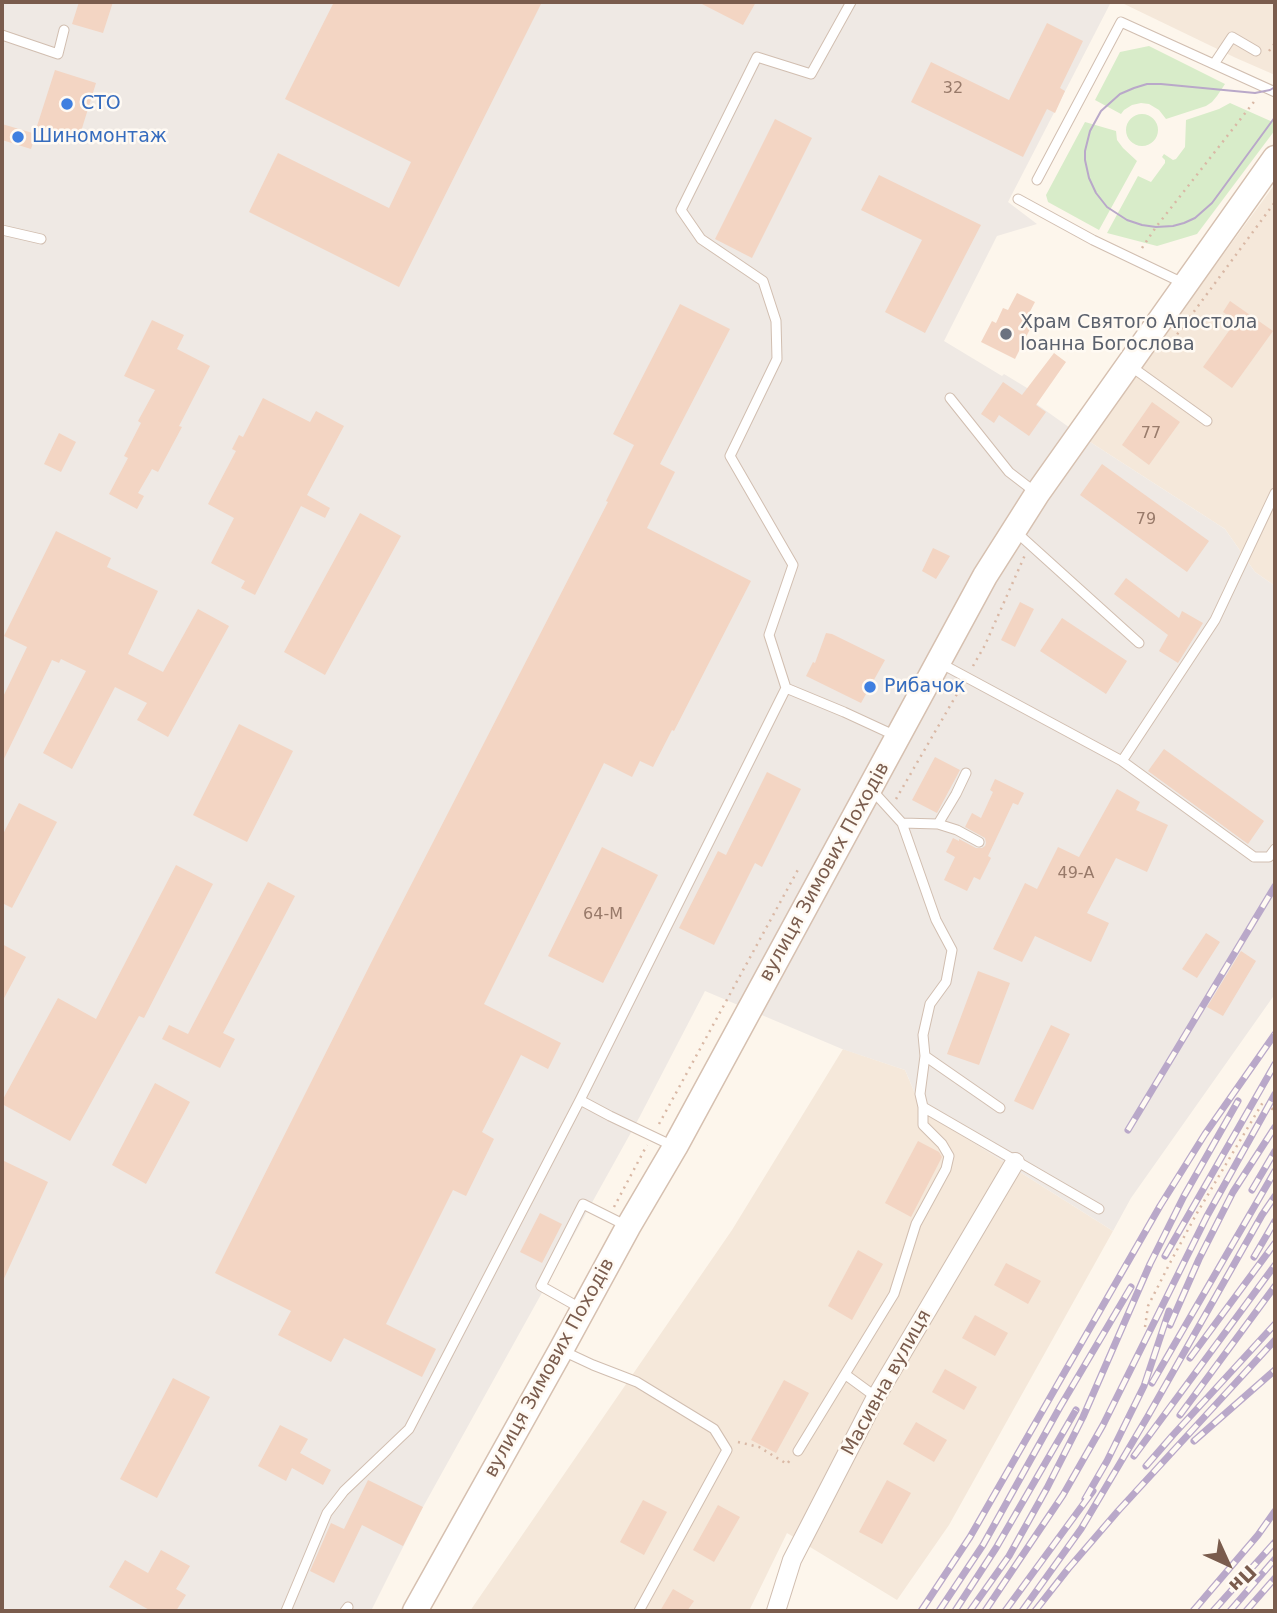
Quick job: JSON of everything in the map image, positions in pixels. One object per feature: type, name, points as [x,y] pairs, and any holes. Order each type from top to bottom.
[{"type":"main road","name":"вулиця Зимових Походів","points":[[415,1611],[583,1310],[618,1222],[675,1147],[985,576],[1022,537],[1037,494],[1275,158]]},
{"type":"street","name":"Масивна вулиця","points":[[776,1611],[792,1560],[876,1396],[1015,1162]]},
{"type":"lane","points":[[286,1611],[327,1513],[344,1490],[410,1429],[580,1100],[786,688],[769,635],[793,565],[730,456],[776,359],[776,321],[764,281],[701,239],[681,210],[757,57],[811,74],[851,2]]},
{"type":"lane","points":[[1037,180],[1121,22],[1275,92]]},
{"type":"lane","points":[[2,35],[58,54],[64,30]]},
{"type":"lane","points":[[1214,65],[1231,37],[1256,51]]},
{"type":"lane","points":[[1018,199],[1093,240],[1185,284]]},
{"type":"lane","points":[[2,230],[41,239]]},
{"type":"lane","points":[[1127,364],[1207,421]]},
{"type":"lane","points":[[950,398],[1009,472],[1037,494]]},
{"type":"lane","points":[[1122,761],[1215,620],[1275,493]]},
{"type":"lane","points":[[1022,537],[1139,643]]},
{"type":"lane","points":[[938,662],[1122,761],[1254,857],[1269,857],[1275,849]]},
{"type":"lane","points":[[786,688],[897,737]]},
{"type":"lane","points":[[938,824],[966,773]]},
{"type":"lane","points":[[798,1451],[894,1294],[916,1224],[946,1169],[949,1156],[942,1144],[923,1125],[920,1094],[925,1056],[923,1035],[930,1004],[946,982],[952,950],[936,920],[902,823],[871,789]]},
{"type":"lane","points":[[902,823],[938,824],[957,830],[978,842]]},
{"type":"lane","points":[[925,1056],[1000,1108]]},
{"type":"lane","points":[[580,1100],[675,1147]]},
{"type":"lane","points":[[923,1107],[1099,1209]]},
{"type":"lane","points":[[583,1310],[541,1286],[583,1204],[618,1222]]},
{"type":"lane","points":[[561,1350],[636,1382],[713,1429],[727,1450],[639,1611]]},
{"type":"lane","points":[[846,1375],[876,1396]]},
{"type":"path","points":[[1135,260],[1156,227],[1244,115]]},
{"type":"path","points":[[1170,344],[1275,202]]},
{"type":"path","points":[[890,809],[985,645],[1022,537]]},
{"type":"path","points":[[618,1222],[652,1136],[800,866]]},
{"type":"path","points":[[1146,1327],[1148,1306],[1171,1261],[1262,1102],[1275,1111]]},
{"type":"path","points":[[713,1429],[741,1444],[759,1447],[787,1464],[798,1451]]},
{"type":"shaded area","points":[[2,2],[1111,2],[1008,202],[1037,224],[997,236],[944,341],[1032,391],[1028,398],[1087,440],[1225,529],[1255,572],[1275,586],[1275,994],[1131,1198],[1113,1231],[922,1110],[905,1070],[842,1049],[705,991],[639,1118],[423,1507],[371,1611],[2,1611]]},
{"type":"shaded area","points":[[1120,2],[1275,2],[1275,75],[1236,58]]},
{"type":"shaded area","points":[[1275,184],[1275,586],[1255,572],[1225,529],[1087,440]]},
{"type":"shaded area","points":[[843,1049],[905,1070],[922,1110],[1113,1231],[949,1525],[897,1600],[787,1533],[749,1611],[470,1611],[732,1230]]},
{"type":"green space","points":[[1149,46],[1225,84],[1206,106],[1166,119],[1159,110],[1149,104],[1132,105],[1121,114],[1095,100],[1120,52]]},
{"type":"green space","points":[[1230,103],[1275,123],[1275,130],[1197,234],[1157,246],[1107,233],[1138,176],[1151,182],[1165,163],[1162,157],[1164,154],[1176,159],[1185,147],[1186,120]]},
{"type":"green space","points":[[1142,114],[1153,119],[1158,130],[1153,141],[1142,146],[1131,141],[1126,130],[1131,119]]},
{"type":"green space","points":[[1085,122],[1116,131],[1117,140],[1137,161],[1099,230],[1048,202],[1046,195]]},
{"type":"building","points":[[79,2],[113,2],[103,33],[72,24]]},
{"type":"building","points":[[334,2],[542,2],[399,287],[249,212],[278,153],[389,208],[411,162],[285,99]]},
{"type":"building","points":[[698,2],[756,2],[743,25]]},
{"type":"building","points":[[1047,23],[1083,41],[1060,88],[1065,91],[1055,113],[1047,109],[1023,157],[911,102],[931,62],[1009,100]]},
{"type":"building","name":"СТО","points":[[55,70],[96,83],[79,138],[37,126]]},
{"type":"building","points":[[775,119],[812,138],[752,258],[715,239]]},
{"type":"building","name":"Шиномонтаж","points":[[2,124],[36,134],[31,149],[2,140]]},
{"type":"building","points":[[879,175],[981,225],[925,333],[885,312],[922,240],[861,210]]},
{"type":"building","name":"Храм Святого Апостола Іоанна Богослова","points":[[1017,293],[1035,302],[1025,321],[1032,325],[1015,359],[981,342],[992,321],[996,323],[1003,308],[1008,310]]},
{"type":"building","points":[[1230,301],[1273,331],[1232,388],[1203,367],[1236,321],[1223,312]]},
{"type":"building","points":[[680,304],[730,329],[660,464],[675,472],[647,528],[751,581],[653,767],[640,761],[632,777],[604,763],[484,1004],[561,1043],[548,1069],[521,1055],[482,1132],[494,1139],[466,1196],[453,1190],[386,1324],[436,1349],[422,1377],[344,1338],[331,1362],[278,1335],[291,1311],[215,1273],[608,502],[606,501],[634,445],[613,434]]},
{"type":"building","points":[[152,320],[184,335],[177,349],[210,366],[158,472],[152,469],[138,493],[144,496],[137,509],[109,494],[128,458],[124,456],[141,423],[138,421],[155,390],[124,376]]},
{"type":"building","points":[[1054,353],[1066,362],[1036,405],[1046,412],[1029,436],[999,415],[994,423],[981,414],[1003,382],[1022,395]]},
{"type":"building","points":[[263,398],[310,422],[316,411],[344,426],[307,495],[330,508],[325,518],[301,506],[255,595],[241,588],[245,581],[211,563],[234,518],[208,504],[236,451],[232,449],[239,435],[243,437]]},
{"type":"building","points":[[1152,402],[1180,422],[1149,465],[1122,445]]},
{"type":"building","points":[[59,433],[76,442],[61,472],[44,464]]},
{"type":"building","points":[[1102,464],[1209,541],[1187,572],[1080,495]]},
{"type":"building","points":[[360,513],[401,536],[325,675],[284,652]]},
{"type":"building","points":[[56,531],[111,558],[107,567],[158,591],[128,654],[163,672],[198,609],[229,626],[168,737],[137,720],[147,703],[115,687],[72,769],[43,753],[86,671],[61,659],[59,663],[52,660],[2,763],[2,699],[27,647],[4,636]]},
{"type":"building","points":[[933,548],[950,556],[936,579],[922,571]]},
{"type":"building","points":[[1126,578],[1179,618],[1182,611],[1203,623],[1178,663],[1159,651],[1168,635],[1114,594]]},
{"type":"building","points":[[1020,602],[1034,609],[1015,647],[1001,640]]},
{"type":"building","points":[[1062,618],[1127,661],[1106,694],[1040,651]]},
{"type":"building","points":[[826,633],[885,660],[861,703],[806,676],[813,662],[815,663]]},
{"type":"building","points":[[239,724],[293,751],[247,842],[193,815]]},
{"type":"building","points":[[1164,749],[1264,821],[1248,844],[1148,771]]},
{"type":"building","points":[[935,757],[960,770],[937,813],[912,800]]},
{"type":"building","points":[[767,772],[801,789],[762,867],[755,863],[714,945],[679,928],[718,851],[726,855]]},
{"type":"building","points":[[995,779],[1024,793],[1018,805],[1013,803],[988,856],[991,858],[980,880],[974,877],[967,891],[944,880],[955,857],[946,852],[953,838],[976,848],[985,846],[985,838],[965,827],[972,813],[981,818],[993,792],[990,790]]},
{"type":"building","points":[[1117,789],[1140,802],[1136,810],[1168,825],[1147,872],[1116,858],[1087,913],[1109,923],[1091,962],[1035,936],[1022,962],[993,949],[1025,883],[1037,889],[1058,847],[1079,857]]},
{"type":"building","points":[[19,803],[57,822],[12,908],[2,903],[2,836]]},
{"type":"building","points":[[602,847],[658,875],[603,983],[548,956]]},
{"type":"building","points":[[176,865],[213,884],[144,1018],[139,1016],[70,1141],[2,1104],[2,1101],[58,998],[96,1019]]},
{"type":"building","points":[[268,882],[295,896],[223,1033],[235,1039],[220,1068],[162,1039],[169,1025],[188,1034]]},
{"type":"building","points":[[1206,933],[1220,942],[1197,978],[1182,969]]},
{"type":"building","points":[[2,944],[26,957],[2,1002]]},
{"type":"building","points":[[1241,951],[1256,961],[1223,1016],[1207,1007]]},
{"type":"building","points":[[978,971],[1010,983],[979,1065],[947,1054]]},
{"type":"building","points":[[1051,1025],[1070,1034],[1033,1110],[1014,1101]]},
{"type":"building","points":[[155,1083],[190,1102],[146,1184],[112,1165]]},
{"type":"building","points":[[918,1141],[939,1152],[942,1157],[911,1217],[885,1203]]},
{"type":"building","points":[[2,1160],[48,1182],[2,1283]]},
{"type":"building","points":[[540,1213],[562,1224],[542,1263],[520,1252]]},
{"type":"building","points":[[858,1250],[883,1264],[852,1320],[828,1306]]},
{"type":"building","points":[[1006,1263],[1041,1281],[1028,1304],[994,1285]]},
{"type":"building","points":[[975,1315],[1008,1333],[995,1356],[962,1338]]},
{"type":"building","points":[[945,1369],[977,1387],[964,1410],[932,1392]]},
{"type":"building","points":[[173,1378],[210,1397],[157,1498],[120,1479]]},
{"type":"building","points":[[784,1380],[809,1393],[776,1453],[751,1440]]},
{"type":"building","points":[[916,1422],[947,1440],[934,1462],[903,1444]]},
{"type":"building","points":[[280,1425],[308,1439],[300,1453],[331,1470],[323,1485],[292,1468],[286,1481],[258,1466]]},
{"type":"building","points":[[368,1480],[423,1507],[403,1546],[362,1525],[334,1583],[310,1571],[331,1523],[344,1529]]},
{"type":"building","points":[[887,1480],[911,1493],[882,1544],[859,1532]]},
{"type":"building","points":[[643,1500],[667,1512],[644,1555],[620,1542]]},
{"type":"building","points":[[718,1505],[740,1517],[714,1562],[693,1550]]},
{"type":"building","points":[[161,1550],[190,1566],[176,1589],[186,1595],[176,1611],[151,1611],[109,1587],[125,1560],[148,1573]]},
{"type":"building","points":[[673,1589],[694,1601],[687,1611],[660,1611]]},
{"type":"tram line","points":[[1275,87],[1255,93],[1147,84],[1120,94],[1101,111],[1090,131],[1085,151],[1089,178],[1107,207],[1127,220],[1156,227],[1184,223],[1195,218],[1212,203],[1275,117]]},
{"type":"railway","points":[[1128,1130],[1275,886]]},
{"type":"railway","points":[[921,1611],[970,1537],[1160,1206],[1205,1134],[1275,1034]]},
{"type":"railway","points":[[1165,1256],[1275,1064]]},
{"type":"railway","points":[[985,1611],[1063,1495],[1103,1425],[1207,1216],[1275,1094]]},
{"type":"railway","points":[[970,1611],[1009,1556],[1047,1488],[1083,1417],[1150,1264],[1184,1196],[1238,1101]]},
{"type":"railway","points":[[1170,1325],[1233,1192],[1275,1127]]},
{"type":"railway","points":[[1252,1190],[1275,1151]]},
{"type":"railway","points":[[1152,1383],[1275,1171]]},
{"type":"railway","points":[[1022,1611],[1081,1529],[1275,1196]]},
{"type":"railway","points":[[1254,1257],[1275,1221]]},
{"type":"railway","points":[[1190,1358],[1275,1243]]},
{"type":"railway","points":[[1134,1456],[1275,1265]]},
{"type":"railway","points":[[1180,1415],[1275,1286]]},
{"type":"railway","points":[[939,1611],[983,1545],[1131,1287]]},
{"type":"railway","points":[[1085,1499],[1144,1386],[1169,1311]]},
{"type":"railway","points":[[1146,1466],[1275,1324]]},
{"type":"railway","points":[[1035,1611],[1118,1511],[1275,1340]]},
{"type":"railway","points":[[1194,1441],[1275,1370]]},
{"type":"railway","points":[[955,1611],[996,1548],[1076,1410]]},
{"type":"railway","points":[[1005,1611],[1093,1491]]},
{"type":"railway","points":[[1193,1611],[1275,1511]]},
{"type":"railway","points":[[1213,1611],[1275,1542]]},
{"type":"railway","points":[[1230,1611],[1275,1559]]},
{"type":"railway","points":[[1246,1611],[1275,1578]]},
{"type":"place","name":"СТО","points":[[67,104]]},
{"type":"place","name":"Шиномонтаж","points":[[18,137]]},
{"type":"place","name":"Храм Святого Апостола Іоанна Богослова","points":[[1006,334]]},
{"type":"place","name":"Рибачок","points":[[870,687]]}]
